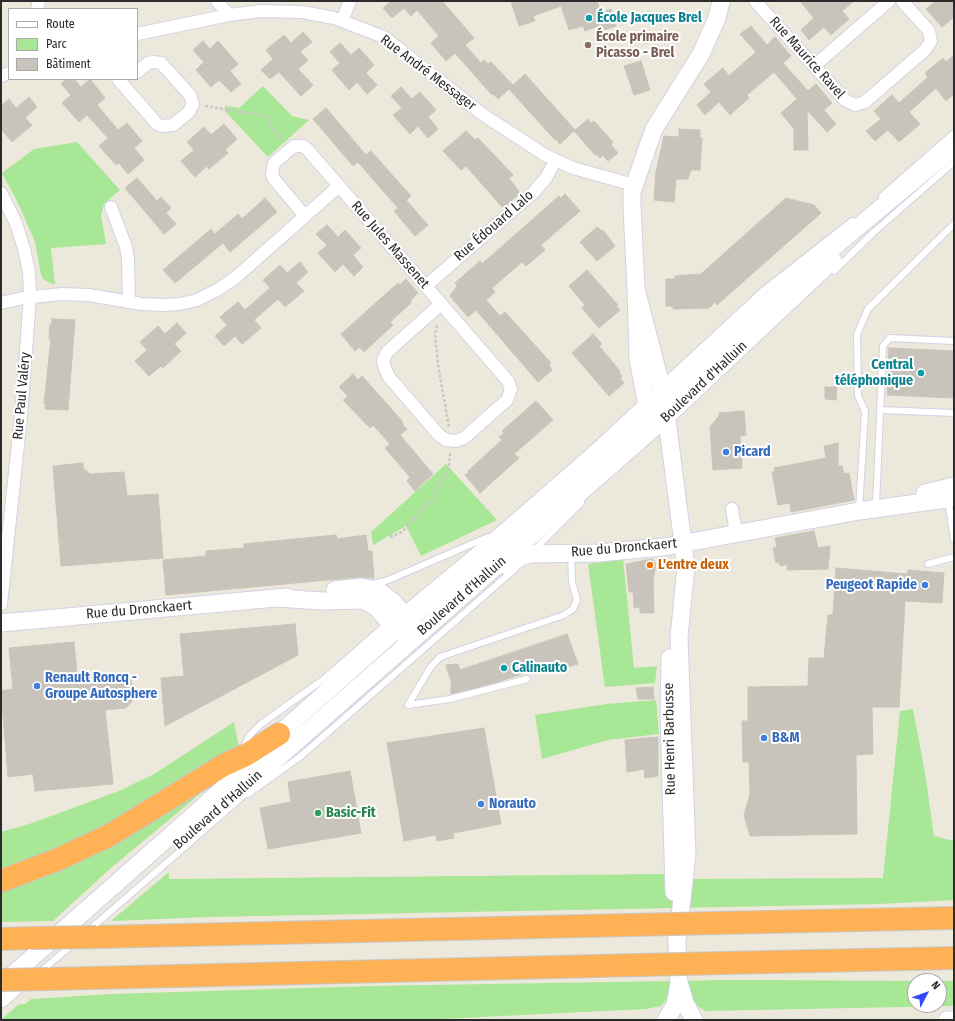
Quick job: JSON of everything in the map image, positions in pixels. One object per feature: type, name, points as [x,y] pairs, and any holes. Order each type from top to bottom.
[{"type":"highway","points":[[1,881],[53,862],[110,835],[214,771],[233,767],[279,734]]},
{"type":"highway","points":[[1,939],[954,918]]},
{"type":"highway","points":[[1,980],[954,958]]},
{"type":"highway","points":[[892,959],[954,967]]},
{"type":"main road","name":"Rue Henri Barbusse","points":[[648,405],[638,359],[632,206],[634,185],[654,129],[701,54],[716,18],[721,1]]},
{"type":"main road","name":"Boulevard d'Halluin","points":[[1,985],[242,772],[279,734],[398,620],[534,514],[662,391],[777,294],[913,183],[954,147]]},
{"type":"main road","name":"Boulevard d'Halluin","points":[[1,999],[414,638],[668,423],[913,183]]},
{"type":"main road","name":"Rue Henri Barbusse","points":[[636,289],[662,391],[668,423],[686,567],[679,637],[687,854],[678,935],[679,984],[675,1005],[666,1020]]},
{"type":"main road","points":[[648,405],[668,423]]},
{"type":"main road","name":"Rue du Dronckaert","points":[[859,511],[876,505],[951,493]]},
{"type":"main road","name":"Rue du Dronckaert","points":[[414,638],[442,620],[514,560],[530,554],[649,549],[951,493]]},
{"type":"main road","name":"Rue du Dronckaert","points":[[1,622],[277,598],[362,587],[374,589],[384,594],[398,620]]},
{"type":"main road","name":"Rue du Dronckaert","points":[[277,598],[322,601],[363,600],[414,629],[414,638]]},
{"type":"main road","name":"Rue Henri Barbusse","points":[[679,984],[685,1003],[694,1020]]},
{"type":"main road","points":[[947,1020],[954,1020]]},
{"type":"street","points":[[217,1],[229,14]]},
{"type":"street","points":[[342,21],[350,1]]},
{"type":"street","name":"Rue Maurice Ravel","points":[[755,1],[850,104],[860,105],[925,50],[931,41],[929,31],[902,1]]},
{"type":"street","points":[[814,66],[889,1]]},
{"type":"street","name":"Rue André Messager","points":[[138,34],[229,14],[261,11],[313,13],[342,21],[374,33],[392,43],[482,114],[524,143],[555,161],[573,168],[634,185]]},
{"type":"street","points":[[123,81],[154,122],[162,126],[173,125],[189,112],[193,104],[190,95],[161,63],[157,61],[148,63],[138,71]]},
{"type":"street","name":"Rue Jules Massenet","points":[[291,148],[298,146],[307,150],[508,381],[511,389],[504,404],[464,438],[452,442]]},
{"type":"street","points":[[291,148],[274,163],[272,175],[304,216]]},
{"type":"street","name":"Rue Édouard Lalo","points":[[426,286],[534,192],[546,178],[555,161]]},
{"type":"street","points":[[1,303],[30,297],[76,294],[129,302],[171,305],[197,300],[208,295],[234,278],[339,186]]},
{"type":"street","name":"Rue Paul Valéry","points":[[1,193],[16,223],[24,249],[29,272],[30,297],[21,416],[1,604]]},
{"type":"street","points":[[111,207],[126,247],[128,259],[129,302]]},
{"type":"street","points":[[441,304],[387,352],[383,361],[388,377],[439,434],[452,442]]},
{"type":"street","points":[[732,509],[736,533]]},
{"type":"lane","points":[[878,200],[954,133]]},
{"type":"lane","points":[[829,275],[880,227],[954,162]]},
{"type":"lane","points":[[662,391],[764,290],[861,214]]},
{"type":"lane","points":[[859,511],[865,411],[858,396],[857,334],[868,309],[954,224]]},
{"type":"lane","points":[[876,505],[883,346],[890,338],[954,342]]},
{"type":"lane","points":[[1,976],[233,767],[246,742],[255,730],[324,679],[398,620],[494,534],[648,405]]},
{"type":"lane","points":[[880,410],[954,413]]},
{"type":"lane","points":[[951,493],[954,540]]},
{"type":"lane","points":[[1,1006],[230,808],[301,756],[510,574],[588,496]]},
{"type":"lane","points":[[362,587],[386,581],[494,534],[534,514]]},
{"type":"lane","points":[[527,679],[450,699],[408,705],[430,668],[440,657],[564,615],[573,610],[577,600],[572,582],[571,553]]},
{"type":"lane","points":[[928,564],[954,557]]},
{"type":"path","points":[[193,104],[265,116],[280,141],[291,148]]},
{"type":"path","points":[[390,538],[402,532],[432,498],[449,466],[452,442],[438,365],[435,335],[441,304]]},
{"type":"green space","points":[[263,86],[292,116],[309,120],[268,157],[225,111],[225,106],[239,108]]},
{"type":"green space","points":[[77,142],[120,190],[104,204],[101,216],[106,244],[51,248],[55,285],[44,280],[41,275],[35,242],[18,203],[2,173],[34,149]]},
{"type":"green space","points":[[446,464],[497,520],[421,556],[406,526],[373,545],[371,532]]},
{"type":"green space","points":[[623,559],[634,668],[657,666],[655,683],[605,687],[588,564]]},
{"type":"green space","points":[[656,700],[659,734],[608,740],[542,759],[535,715],[607,704]]},
{"type":"green space","points":[[913,709],[925,773],[934,836],[954,841],[954,900],[879,904],[208,917],[111,921],[169,872],[169,879],[666,874],[667,879],[883,878],[900,711]]},
{"type":"green space","points":[[234,722],[239,747],[199,770],[200,794],[112,867],[53,921],[1,922],[1,832],[32,823],[119,791],[154,774]]},
{"type":"green space","points":[[730,980],[907,981],[907,1007],[705,1011],[697,1006],[693,998],[666,1000],[661,1006],[646,1009],[421,1020],[1,1020],[19,1004],[25,1004],[31,999],[112,994],[371,986]]},
{"type":"green space","points":[[947,981],[954,981],[954,1006],[947,1006]]},
{"type":"building","points":[[391,1],[442,1],[474,38],[465,45],[481,63],[484,60],[488,64],[491,62],[513,85],[525,74],[575,130],[560,144],[509,89],[498,99],[493,94],[492,95],[455,53],[446,61],[431,43],[439,36],[417,10],[411,16],[404,8],[392,18],[383,8]]},
{"type":"building","name":"École Jacques Brel","points":[[511,1],[597,1],[601,13],[611,9],[616,26],[601,31],[599,26],[585,31],[583,26],[569,30],[561,6],[533,16],[535,21],[519,26]]},
{"type":"building","points":[[800,1],[854,1],[842,11],[849,19],[831,35],[824,27],[809,40],[801,30],[814,18]]},
{"type":"building","points":[[936,1],[954,1],[954,17],[942,27],[926,9]]},
{"type":"building","points":[[751,26],[767,45],[775,37],[791,56],[783,63],[808,91],[816,84],[832,103],[824,110],[836,124],[827,132],[807,110],[808,150],[794,150],[794,129],[781,113],[797,99],[774,72],[747,95],[749,98],[730,115],[719,102],[705,115],[697,105],[711,92],[704,84],[723,68],[729,76],[756,52],[740,34]]},
{"type":"building","points":[[303,32],[312,42],[300,52],[308,60],[298,69],[313,85],[301,96],[279,72],[270,79],[261,70],[273,59],[266,50],[284,35],[291,43]]},
{"type":"building","points":[[203,41],[210,49],[218,41],[238,64],[230,71],[241,84],[231,92],[219,80],[211,87],[196,70],[204,62],[193,50]]},
{"type":"building","points":[[340,43],[351,55],[359,48],[374,65],[366,73],[377,85],[367,94],[357,82],[349,90],[332,70],[340,63],[330,52]]},
{"type":"building","points":[[954,55],[954,94],[946,101],[936,88],[909,112],[920,124],[899,142],[888,130],[875,141],[866,131],[881,119],[874,111],[892,95],[899,103],[928,77],[925,73],[943,58],[946,62]]},
{"type":"building","points":[[641,61],[650,90],[634,95],[624,66]]},
{"type":"building","points":[[65,80],[75,80],[81,87],[91,80],[105,98],[97,105],[118,130],[127,123],[142,141],[134,148],[144,160],[128,174],[119,163],[116,165],[99,146],[108,138],[87,115],[79,122],[62,103],[71,95],[61,84]]},
{"type":"building","points":[[401,87],[412,99],[420,92],[436,110],[428,117],[438,129],[428,138],[418,126],[410,134],[393,115],[402,108],[391,96]]},
{"type":"building","points":[[29,97],[37,107],[25,118],[32,125],[12,142],[1,129],[1,106],[9,99],[16,108]]},
{"type":"building","points":[[326,108],[366,155],[371,151],[411,196],[406,200],[428,225],[415,236],[394,211],[398,208],[358,162],[353,166],[313,119]]},
{"type":"building","points":[[588,119],[591,123],[594,121],[613,142],[611,145],[618,153],[608,161],[603,155],[600,158],[596,154],[595,155],[574,131]]},
{"type":"building","points":[[224,124],[237,139],[225,150],[228,153],[209,169],[207,166],[195,177],[181,161],[194,150],[187,142],[204,127],[211,135]]},
{"type":"building","points":[[679,129],[700,130],[700,138],[702,138],[700,170],[691,170],[688,179],[676,179],[674,202],[654,200],[656,172],[664,136],[679,137]]},
{"type":"building","points":[[466,131],[475,140],[478,138],[513,175],[509,178],[520,193],[503,208],[466,166],[461,170],[443,151]]},
{"type":"building","points":[[137,178],[157,201],[161,197],[171,208],[166,213],[176,224],[164,234],[125,188]]},
{"type":"building","points":[[565,194],[580,211],[541,245],[545,250],[526,266],[522,262],[492,288],[495,292],[486,300],[500,316],[505,312],[551,363],[549,365],[552,370],[538,382],[476,310],[468,317],[450,296],[457,286],[455,283],[480,261],[482,264],[559,196],[561,198]]},
{"type":"building","points":[[265,198],[277,212],[230,252],[223,243],[175,283],[163,270],[211,229],[215,234],[238,214],[242,219]]},
{"type":"building","points":[[786,198],[814,205],[821,213],[717,305],[715,302],[709,308],[673,309],[673,306],[666,306],[666,279],[675,279],[675,276],[701,274]]},
{"type":"building","points":[[327,225],[338,237],[345,230],[361,248],[353,255],[363,267],[354,276],[343,264],[335,272],[318,253],[327,245],[316,234]]},
{"type":"building","points":[[597,227],[602,231],[603,230],[615,246],[597,261],[580,242]]},
{"type":"building","points":[[300,262],[308,272],[296,283],[304,291],[285,307],[278,299],[254,320],[261,328],[242,344],[235,336],[224,346],[215,336],[227,325],[220,317],[238,302],[245,310],[270,288],[263,280],[280,265],[287,273]]},
{"type":"building","points":[[587,270],[618,305],[616,306],[620,310],[599,328],[582,308],[585,305],[569,286]]},
{"type":"building","points":[[406,279],[418,293],[412,299],[410,304],[390,322],[393,325],[364,352],[360,347],[355,351],[341,334],[398,283],[400,285]]},
{"type":"building","points":[[52,319],[75,320],[68,410],[45,409],[46,404],[44,404],[51,339],[49,339],[50,324],[52,324]]},
{"type":"building","points":[[177,323],[186,333],[174,344],[181,351],[163,368],[161,366],[149,376],[135,361],[147,350],[140,342],[158,326],[165,334]]},
{"type":"building","points":[[593,334],[602,344],[599,346],[620,371],[619,372],[622,376],[620,378],[624,383],[609,396],[572,353]]},
{"type":"building","name":"Central téléphonique","points":[[889,348],[954,351],[954,398],[887,395]]},
{"type":"building","points":[[353,374],[358,380],[362,376],[403,422],[402,424],[407,429],[400,435],[433,474],[415,491],[407,481],[410,477],[385,448],[390,444],[373,425],[370,428],[343,400],[348,396],[339,387]]},
{"type":"building","points":[[825,387],[837,387],[836,400],[825,399]]},
{"type":"building","points":[[536,401],[553,420],[514,454],[519,458],[480,493],[465,475],[502,440],[499,437],[504,433],[502,431]]},
{"type":"building","name":"Picard","points":[[744,411],[746,435],[740,436],[742,468],[713,470],[710,427],[719,416],[719,413]]},
{"type":"building","points":[[838,443],[838,466],[842,466],[844,474],[849,473],[854,500],[791,512],[790,503],[778,505],[772,472],[775,472],[774,468],[826,458],[824,446]]},
{"type":"building","points":[[83,463],[83,468],[90,474],[124,472],[127,496],[158,494],[163,558],[61,566],[53,466]]},
{"type":"building","points":[[814,531],[818,548],[830,546],[828,569],[787,570],[788,564],[780,566],[779,562],[776,563],[773,548],[777,547],[775,538]]},
{"type":"building","points":[[336,535],[337,539],[366,535],[368,551],[372,551],[374,578],[360,577],[166,595],[163,560],[206,556],[206,551],[244,548],[244,544]]},
{"type":"building","points":[[652,559],[656,564],[653,580],[654,613],[640,613],[640,607],[634,608],[633,592],[629,592],[626,564]]},
{"type":"building","points":[[836,568],[907,574],[908,570],[944,573],[942,603],[905,601],[899,707],[872,707],[873,754],[856,755],[857,834],[750,836],[744,815],[750,794],[749,762],[743,762],[742,721],[748,721],[748,687],[808,686],[809,658],[824,658],[828,615],[833,615]]},
{"type":"building","points":[[295,624],[298,655],[165,726],[161,678],[184,676],[180,634]]},
{"type":"building","name":"Calinauto","points":[[567,634],[578,664],[551,671],[548,665],[492,684],[451,694],[451,681],[446,665],[458,664],[460,670]]},
{"type":"building","points":[[74,642],[78,684],[131,679],[133,700],[126,708],[105,710],[113,784],[35,791],[33,774],[8,777],[1,691],[13,689],[9,648]]},
{"type":"building","points":[[653,687],[654,699],[638,699],[636,688]]},
{"type":"building","points":[[484,728],[501,824],[453,833],[454,838],[437,841],[436,835],[404,841],[387,743]]},
{"type":"building","points":[[658,737],[658,776],[645,778],[644,769],[627,772],[625,740]]},
{"type":"building","points":[[350,771],[361,833],[268,849],[260,808],[291,802],[288,782]]},
{"type":"place","name":"École Jacques Brel","points":[[589,18]]},
{"type":"place","name":"École primaire Picasso - Brel","points":[[588,45]]},
{"type":"place","name":"Central téléphonique","points":[[921,373]]},
{"type":"place","name":"Picard","points":[[726,452]]},
{"type":"place","name":"L'entre deux","points":[[650,565]]},
{"type":"place","name":"Peugeot Rapide","points":[[925,585]]},
{"type":"place","name":"Calinauto","points":[[504,668]]},
{"type":"place","name":"Renault Roncq - Groupe Autosphere","points":[[37,686]]},
{"type":"place","name":"B&M","points":[[764,738]]},
{"type":"place","name":"Norauto","points":[[481,804]]},
{"type":"place","name":"Basic-Fit","points":[[318,813]]}]
